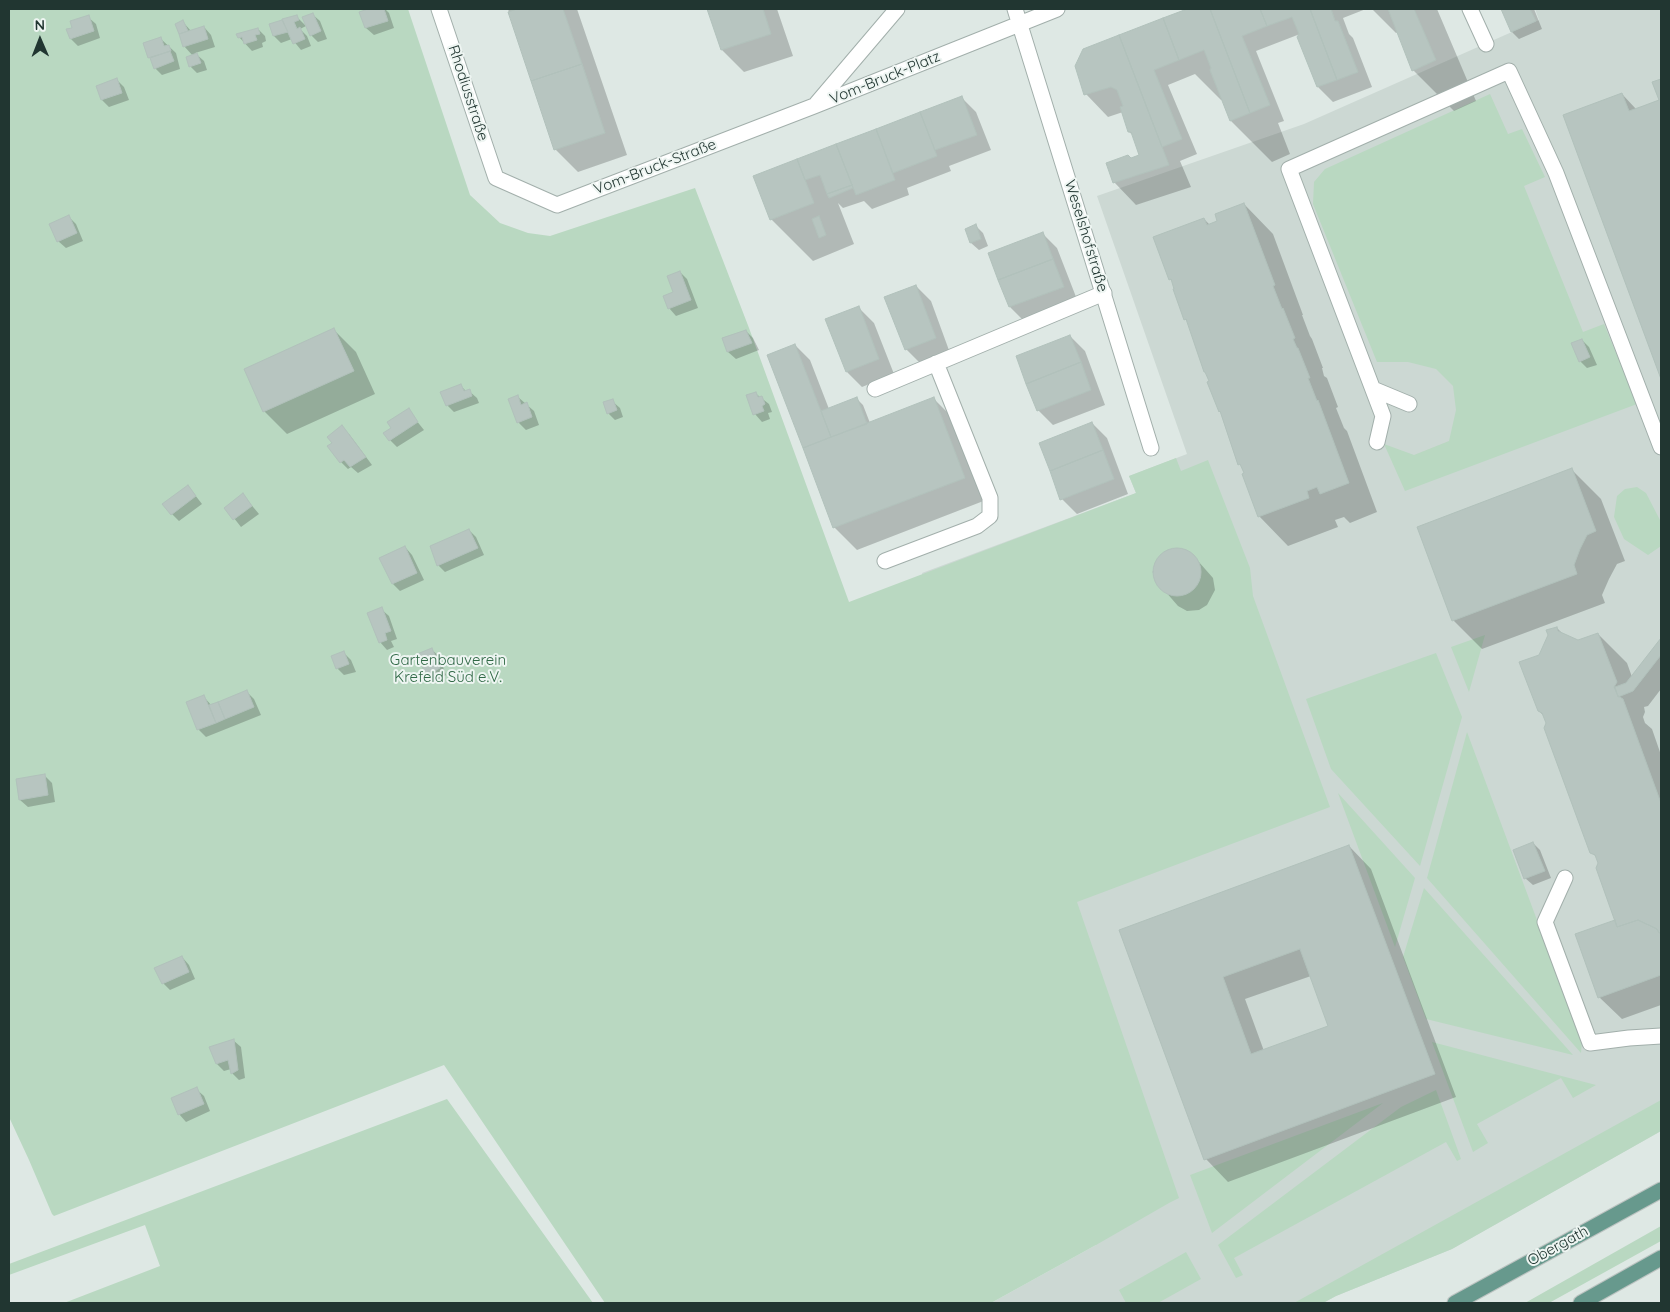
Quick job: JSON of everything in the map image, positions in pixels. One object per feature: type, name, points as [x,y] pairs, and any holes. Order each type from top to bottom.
[{"type":"main road","name":"Obergath","points":[[1456,1303],[1661,1190]]},
{"type":"main road","points":[[1581,1303],[1661,1258]]},
{"type":"street","name":"Rhodiusstraße","points":[[440,9],[496,178]]},
{"type":"street","name":"Vom-Bruck-Platz","points":[[814,106],[897,9]]},
{"type":"street","points":[[1015,9],[1019,24]]},
{"type":"street","name":"Vom-Bruck-Platz","points":[[814,106],[1057,9]]},
{"type":"street","points":[[1470,9],[1486,44]]},
{"type":"street","name":"Weselshofstraße","points":[[1019,24],[1151,448]]},
{"type":"street","points":[[1377,442],[1383,416],[1289,169],[1509,71],[1556,173],[1661,447]]},
{"type":"street","name":"Vom-Bruck-Straße","points":[[496,178],[557,204],[814,106]]},
{"type":"street","points":[[875,389],[1104,293]]},
{"type":"street","points":[[885,560],[977,526],[990,516],[990,498],[936,363]]},
{"type":"street","points":[[1372,389],[1410,404]]},
{"type":"street","points":[[1565,878],[1545,922],[1590,1043],[1661,1036]]},
{"type":"shaded area","points":[[1535,9],[1661,9],[1661,1131],[1452,1249],[1323,1303],[991,1303],[1096,1245],[922,573],[1136,493],[1129,476],[1187,454],[1097,196],[1304,124],[1539,20]]},
{"type":"green space","name":"Gartenbauverein Krefeld Süd e.V.","points":[[9,9],[408,9],[470,195],[500,223],[528,233],[550,236],[695,188],[749,328],[849,602],[1136,493],[1129,476],[1176,458],[1181,471],[1208,460],[1250,568],[1253,596],[1330,807],[1077,902],[1179,1198],[991,1303],[605,1303],[444,1065],[54,1216],[52,1214],[9,1117]]},
{"type":"green space","points":[[1490,94],[1508,134],[1522,129],[1545,177],[1524,186],[1583,332],[1604,324],[1637,404],[1405,491],[1384,444],[1414,455],[1449,441],[1456,410],[1453,386],[1436,369],[1408,362],[1377,362],[1313,204],[1314,182],[1325,169]]},
{"type":"green space","points":[[1637,487],[1646,493],[1661,522],[1661,546],[1648,555],[1624,539],[1614,517],[1617,496],[1625,489]]},
{"type":"green space","points":[[1485,635],[1469,692],[1451,647]]},
{"type":"green space","points":[[1436,653],[1462,717],[1420,866],[1331,769],[1306,699]]},
{"type":"green space","points":[[1467,732],[1582,1041],[1581,1053],[1427,878]]},
{"type":"green space","points":[[1338,793],[1415,878],[1395,947]]},
{"type":"green space","points":[[1424,888],[1573,1055],[1426,1019],[1403,957]]},
{"type":"green space","points":[[1432,1042],[1596,1085],[1573,1098],[1561,1078],[1477,1124],[1488,1143],[1473,1152]]},
{"type":"green space","points":[[1436,1090],[1461,1159],[1457,1161],[1446,1142],[1234,1258],[1243,1275],[1236,1278],[1218,1245],[1401,1107]]},
{"type":"green space","points":[[447,1099],[593,1303],[64,1303],[160,1266],[145,1225],[9,1275],[9,1264]]},
{"type":"green space","points":[[1661,1100],[1661,1131],[1452,1249],[1323,1303],[1294,1303]]},
{"type":"green space","points":[[1383,1103],[1212,1233],[1190,1175]]},
{"type":"green space","points":[[1661,1226],[1661,1241],[1549,1303],[1525,1303]]},
{"type":"green space","points":[[1186,1252],[1201,1279],[1158,1303],[1126,1303],[1119,1290]]},
{"type":"building","points":[[368,9],[384,9],[388,21],[365,28],[359,12]]},
{"type":"building","points":[[517,9],[563,9],[582,64],[531,81],[508,12]]},
{"type":"building","points":[[707,9],[763,9],[771,34],[721,50]]},
{"type":"building","points":[[1187,9],[1210,9],[1250,113],[1230,121],[1204,50],[1179,60],[1163,18]]},
{"type":"building","points":[[1210,9],[1260,9],[1267,26],[1242,36],[1270,105],[1250,113]]},
{"type":"building","points":[[1260,9],[1310,9],[1337,80],[1317,87],[1297,37],[1299,34],[1292,17],[1267,26]]},
{"type":"building","points":[[1310,9],[1331,9],[1335,21],[1338,21],[1358,72],[1337,80]]},
{"type":"building","points":[[1388,9],[1414,9],[1436,60],[1412,71]]},
{"type":"building","points":[[1501,9],[1530,9],[1536,21],[1511,32]]},
{"type":"building","points":[[313,13],[321,31],[310,36],[302,17]]},
{"type":"building","points":[[89,15],[94,31],[70,39],[66,29],[72,28],[70,21]]},
{"type":"building","points":[[297,15],[299,20],[294,22],[297,29],[300,27],[305,39],[293,44],[282,19]]},
{"type":"building","points":[[1163,18],[1179,60],[1154,70],[1182,139],[1162,147],[1119,35]]},
{"type":"building","points":[[183,20],[188,31],[179,34],[175,24]]},
{"type":"building","points":[[282,20],[288,32],[273,36],[269,24]]},
{"type":"building","points":[[204,26],[208,39],[183,47],[179,34]]},
{"type":"building","points":[[258,28],[260,34],[255,35],[257,40],[244,44],[242,37],[238,38],[236,34]]},
{"type":"building","points":[[1119,35],[1169,165],[1113,183],[1106,163],[1128,155],[1131,158],[1139,155],[1131,132],[1128,132],[1120,107],[1123,106],[1117,90],[1111,87],[1084,95],[1075,66],[1083,49]]},
{"type":"building","points":[[161,37],[164,46],[169,45],[171,51],[148,58],[143,43]]},
{"type":"building","points":[[170,51],[174,61],[154,69],[150,58]]},
{"type":"building","points":[[197,53],[201,63],[189,67],[186,57]]},
{"type":"building","points":[[582,64],[605,133],[554,150],[531,81]]},
{"type":"building","points":[[117,78],[122,93],[101,100],[96,86]]},
{"type":"building","points":[[1661,79],[1661,379],[1563,115],[1622,93],[1629,111],[1643,106],[1659,100],[1652,82]]},
{"type":"building","points":[[962,96],[977,135],[935,150],[920,112]]},
{"type":"building","points":[[920,112],[937,156],[893,173],[876,129]]},
{"type":"building","points":[[876,129],[895,180],[856,195],[836,144]]},
{"type":"building","points":[[836,144],[852,185],[827,194],[820,175],[805,180],[797,159]]},
{"type":"building","points":[[797,159],[814,203],[770,220],[753,176]]},
{"type":"building","points":[[852,185],[853,188],[829,198],[827,194]]},
{"type":"building","points":[[1244,203],[1275,285],[1273,286],[1295,338],[1293,339],[1310,378],[1308,378],[1349,483],[1320,494],[1317,487],[1307,491],[1309,498],[1258,517],[1242,474],[1244,473],[1240,464],[1238,465],[1186,319],[1184,320],[1171,279],[1169,280],[1153,237],[1204,218],[1207,225],[1217,221],[1215,214]]},
{"type":"building","points":[[69,215],[77,233],[57,242],[49,224]]},
{"type":"building","points":[[819,216],[826,235],[819,238],[812,219]]},
{"type":"building","points":[[976,224],[981,239],[970,243],[965,229]]},
{"type":"building","points":[[1043,232],[1053,259],[998,280],[988,253]]},
{"type":"building","points":[[1053,259],[1064,287],[1009,307],[998,280]]},
{"type":"building","points":[[680,271],[691,300],[668,309],[663,296],[673,292],[667,276]]},
{"type":"building","points":[[916,285],[936,338],[905,350],[884,297]]},
{"type":"building","points":[[859,306],[879,359],[846,372],[825,319]]},
{"type":"building","points":[[334,328],[354,371],[263,412],[244,369]]},
{"type":"building","points":[[746,330],[752,343],[727,352],[722,338]]},
{"type":"building","points":[[1070,335],[1081,362],[1026,384],[1016,356]]},
{"type":"building","points":[[1582,339],[1590,357],[1579,362],[1571,343]]},
{"type":"building","points":[[795,344],[831,437],[803,448],[767,355]]},
{"type":"building","points":[[1081,362],[1091,390],[1037,411],[1026,384]]},
{"type":"building","points":[[461,384],[464,391],[470,389],[472,396],[446,406],[440,392]]},
{"type":"building","points":[[756,392],[758,397],[762,396],[765,404],[762,406],[764,411],[753,415],[746,395]]},
{"type":"building","points":[[518,395],[521,405],[527,402],[532,417],[517,423],[508,399]]},
{"type":"building","points":[[857,397],[867,424],[831,437],[821,411]]},
{"type":"building","points":[[934,397],[965,478],[833,528],[803,448]]},
{"type":"building","points":[[613,399],[617,410],[607,414],[603,402]]},
{"type":"building","points":[[409,408],[418,422],[389,441],[383,433],[391,428],[387,422]]},
{"type":"building","points":[[1092,422],[1103,450],[1050,471],[1039,443]]},
{"type":"building","points":[[342,425],[366,457],[350,467],[344,460],[340,463],[327,446],[332,443],[327,437]]},
{"type":"building","points":[[1103,450],[1114,479],[1060,500],[1050,471]]},
{"type":"building","points":[[1572,468],[1596,531],[1587,535],[1580,549],[1574,565],[1577,574],[1452,621],[1417,527]]},
{"type":"building","points":[[188,485],[196,496],[171,515],[162,504]]},
{"type":"building","points":[[243,493],[252,506],[233,520],[224,508]]},
{"type":"building","points":[[469,529],[478,548],[437,566],[430,546]]},
{"type":"building","points":[[405,546],[417,573],[392,584],[379,558]]},
{"type":"building","points":[[1177,548],[1186,550],[1194,555],[1199,563],[1201,572],[1199,581],[1194,589],[1186,594],[1177,596],[1168,594],[1160,589],[1155,581],[1153,572],[1155,563],[1160,555],[1168,550]]},
{"type":"building","points":[[382,607],[391,631],[385,633],[387,640],[379,643],[367,613]]},
{"type":"building","points":[[1557,627],[1558,631],[1578,640],[1598,633],[1617,682],[1614,687],[1618,696],[1623,699],[1661,803],[1661,932],[1659,933],[1657,929],[1638,920],[1617,927],[1596,868],[1598,863],[1595,855],[1590,853],[1544,728],[1546,723],[1542,713],[1538,711],[1519,662],[1539,655],[1548,635],[1546,630]]},
{"type":"building","points":[[1661,638],[1661,655],[1633,691],[1618,697],[1615,687],[1626,683]]},
{"type":"building","points":[[432,648],[440,668],[426,676],[417,654]]},
{"type":"building","points":[[344,651],[349,664],[336,669],[331,656]]},
{"type":"building","points":[[247,690],[254,707],[225,719],[218,702]]},
{"type":"building","points":[[204,695],[216,723],[197,730],[186,702]]},
{"type":"building","points":[[218,702],[225,719],[216,723],[209,705]]},
{"type":"building","points":[[45,774],[48,795],[19,800],[16,779]]},
{"type":"building","points":[[1533,842],[1545,871],[1524,879],[1513,850]]},
{"type":"building","points":[[1349,845],[1435,1074],[1204,1160],[1119,930]],"holes":[[[1300,949],[1328,1026],[1251,1054],[1223,977]]]},
{"type":"building","points":[[1615,920],[1617,927],[1638,920],[1657,929],[1659,933],[1661,932],[1661,975],[1598,998],[1575,934]]},
{"type":"building","points":[[182,956],[189,972],[162,984],[154,968]]},
{"type":"building","points":[[234,1039],[238,1070],[231,1074],[228,1060],[216,1064],[209,1047]]},
{"type":"building","points":[[197,1087],[204,1104],[178,1115],[171,1098]]}]
